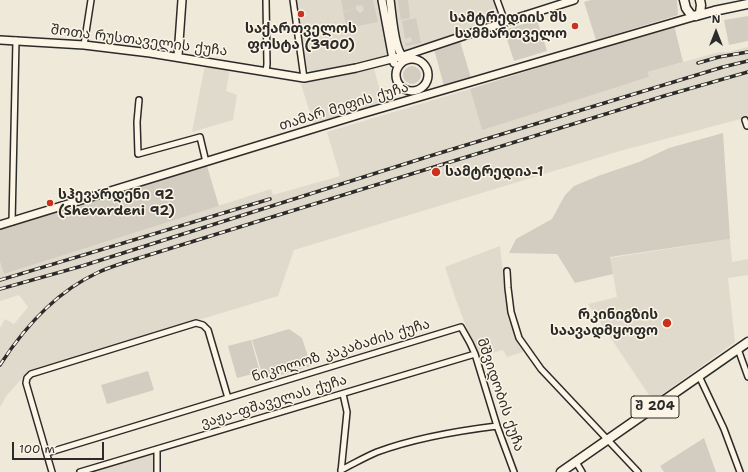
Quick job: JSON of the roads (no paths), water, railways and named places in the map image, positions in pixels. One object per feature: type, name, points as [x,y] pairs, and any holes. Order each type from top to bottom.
[{"type":"main road","points":[[178,56],[182,0]]},
{"type":"main road","points":[[382,0],[392,59],[397,68]]},
{"type":"main road","points":[[390,0],[400,54],[421,61],[426,67],[428,75],[424,96]]},
{"type":"main road","name":"შოთა რუსთაველის ქუჩა","points":[[0,40],[84,45],[178,56],[304,78],[356,68],[403,56],[574,0]]},
{"type":"main road","points":[[684,0],[686,8],[691,15],[696,16],[714,10],[748,4]]},
{"type":"main road","points":[[696,16],[700,13],[700,0]]},
{"type":"main road","name":"თამარ მეფის ქუჩა","points":[[0,225],[361,114],[414,100],[696,16]]},
{"type":"main road","points":[[413,59],[405,60],[397,68],[396,80],[400,87],[407,91],[414,100]]},
{"type":"main road","points":[[407,91],[416,91],[426,83]]},
{"type":"main road","name":"შ 204","points":[[561,472],[748,342]]},
{"type":"street","points":[[84,45],[91,0]]},
{"type":"street","points":[[266,0],[268,64],[266,72]]},
{"type":"street","points":[[293,0],[304,78]]},
{"type":"street","points":[[497,0],[505,22]]},
{"type":"street","points":[[12,222],[16,40]]},
{"type":"street","points":[[139,100],[137,122],[138,154],[200,137],[206,162]]},
{"type":"street","points":[[745,120],[747,126],[748,125]]},
{"type":"street","points":[[507,271],[511,312],[519,338],[541,369],[638,472]]},
{"type":"street","points":[[52,472],[26,383],[27,378],[31,374],[196,323],[203,324],[208,330],[228,398]]},
{"type":"street","name":"მშვიდობის ქუჩა","points":[[461,327],[475,354],[497,426],[514,472]]},
{"type":"street","name":"ნიკოლოზ კაკაბაძის ქუჩა","points":[[47,453],[461,327]]},
{"type":"street","points":[[738,349],[748,376]]},
{"type":"street","name":"ვაჟა-ფშაველას ქუჩა","points":[[80,472],[475,354]]},
{"type":"street","points":[[699,376],[724,429],[740,472]]},
{"type":"street","points":[[341,471],[347,412],[343,394]]},
{"type":"street","points":[[341,471],[376,452],[415,440],[462,430],[497,426]]},
{"type":"street","points":[[157,472],[158,449]]},
{"type":"street","points":[[576,462],[582,472]]},
{"type":"railway","points":[[698,63],[719,57],[748,52]]},
{"type":"railway","points":[[0,289],[82,266],[430,156],[723,67],[748,61]]},
{"type":"railway","points":[[0,365],[9,351],[42,312],[68,290],[106,269],[664,96],[748,72]]},
{"type":"railway","points":[[0,280],[270,199]]},
{"type":"place","name":"საქართველოს ფოსტა (3900)","points":[[301,14]]},
{"type":"place","name":"სამტრედიის შს სამმართველო","points":[[575,26]]},
{"type":"place","name":"სამტრედია-1","points":[[436,172]]},
{"type":"place","name":"სჰევარდენი 92 (Shevardeni 92)","points":[[50,203]]},
{"type":"place","name":"რკინიგზის საავადმყოფო","points":[[667,323]]}]
